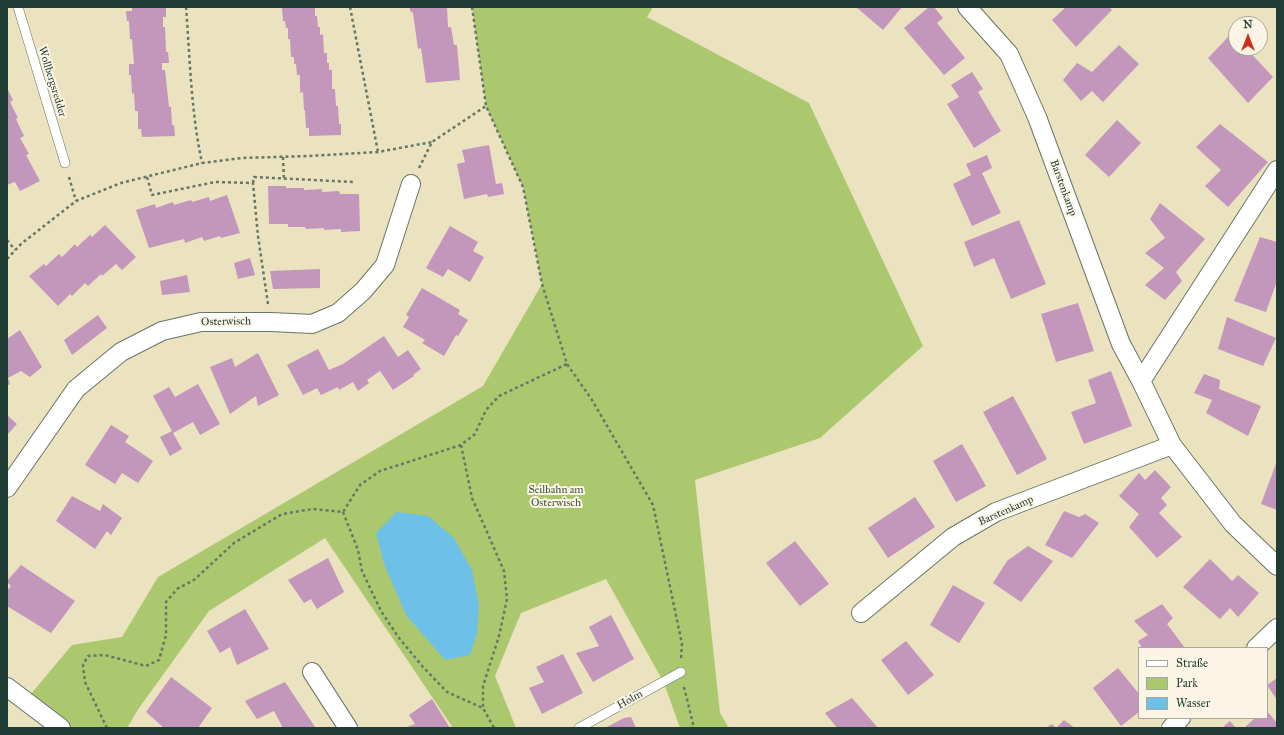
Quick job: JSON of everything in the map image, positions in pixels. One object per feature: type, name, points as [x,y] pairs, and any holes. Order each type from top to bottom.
[{"type":"street","name":"Barstenkamp","points":[[967,7],[1009,54],[1037,117],[1121,344],[1141,381],[1172,446],[1233,524],[1277,566]]},
{"type":"street","points":[[1141,381],[1277,170]]},
{"type":"street","name":"Osterwisch","points":[[7,488],[76,389],[121,352],[162,330],[201,322],[271,322],[312,324],[338,313],[362,291],[384,265],[411,184]]},
{"type":"street","name":"Barstenkamp","points":[[861,613],[953,536],[996,512],[1172,446]]},
{"type":"street","points":[[1257,647],[1277,628]]},
{"type":"street","points":[[312,672],[348,728]]},
{"type":"street","points":[[7,686],[61,728]]},
{"type":"street","points":[[1171,728],[1180,719]]},
{"type":"lane","name":"Wollbergsredder","points":[[18,7],[65,163]]},
{"type":"lane","name":"Holm","points":[[579,728],[680,672]]},
{"type":"path","points":[[186,7],[193,101],[202,164]]},
{"type":"path","points":[[350,7],[378,152]]},
{"type":"path","points":[[472,7],[486,106],[523,187],[542,284],[567,364],[592,400],[653,505],[682,644],[680,672],[694,728]]},
{"type":"path","points":[[7,259],[15,250],[50,220],[76,201],[121,183],[202,164],[242,158],[378,152],[432,142],[486,106]]},
{"type":"path","points":[[411,184],[432,142]]},
{"type":"path","points":[[283,157],[284,179]]},
{"type":"path","points":[[65,163],[76,201]]},
{"type":"path","points":[[147,177],[152,195],[215,182],[253,183]]},
{"type":"path","points":[[271,322],[258,236],[253,183],[254,177],[353,182]]},
{"type":"path","points":[[7,240],[15,250]]},
{"type":"path","points":[[343,512],[360,485],[380,471],[461,446],[475,434],[486,410],[499,396],[567,364]]},
{"type":"path","points":[[461,446],[472,498],[504,571],[507,599],[499,636],[483,686],[483,708],[494,728]]},
{"type":"path","points":[[107,728],[85,682],[83,665],[88,656],[105,655],[146,666],[159,660],[166,635],[166,602],[177,589],[194,580],[234,543],[282,514],[313,509],[343,512]]},
{"type":"path","points":[[343,512],[358,550],[362,571],[381,611],[399,638],[423,667],[447,692],[483,708]]},
{"type":"green space","name":"Seilbahn am Osterwisch","points":[[472,7],[653,7],[647,17],[809,103],[923,346],[820,438],[695,480],[720,713],[729,728],[680,728],[664,683],[606,579],[521,613],[495,676],[516,728],[453,728],[325,538],[209,611],[139,708],[127,728],[61,728],[25,701],[72,645],[122,637],[158,577],[483,386],[542,284],[523,187],[486,106]]},
{"type":"water","points":[[397,512],[428,516],[454,538],[472,570],[479,605],[477,634],[470,655],[445,660],[406,615],[384,564],[376,533]]},
{"type":"building","points":[[132,7],[166,7],[166,17],[163,17],[163,27],[165,27],[166,52],[168,52],[169,63],[162,63],[162,70],[165,70],[169,107],[171,107],[172,125],[174,125],[175,136],[142,137],[141,129],[138,129],[138,111],[135,111],[131,75],[129,75],[129,64],[134,64],[132,39],[130,39],[129,21],[127,21],[126,11],[132,11]]},
{"type":"building","points":[[282,7],[315,7],[315,16],[317,16],[318,27],[320,27],[320,35],[323,34],[324,53],[327,53],[329,70],[332,70],[332,89],[335,89],[339,124],[341,124],[341,135],[309,136],[309,128],[306,128],[303,92],[300,93],[300,75],[297,75],[294,57],[291,57],[290,39],[288,39],[288,28],[286,28],[285,21],[283,21]]},
{"type":"building","points":[[410,7],[447,7],[448,27],[451,27],[454,45],[457,45],[460,80],[426,83],[421,48],[418,49],[413,13],[410,11]]},
{"type":"building","points":[[856,7],[902,7],[883,30]]},
{"type":"building","points":[[929,7],[934,7],[943,18],[937,23],[965,58],[944,75],[904,28]]},
{"type":"building","points":[[1066,7],[1109,7],[1112,10],[1076,47],[1052,20]]},
{"type":"building","points":[[1228,37],[1228,56],[1253,56],[1273,77],[1248,103],[1208,58]]},
{"type":"building","points":[[1119,45],[1139,64],[1103,102],[1092,91],[1081,101],[1063,80],[1077,63],[1092,72]]},
{"type":"building","points":[[972,72],[983,89],[978,92],[1001,131],[974,148],[947,104],[959,97],[951,85]]},
{"type":"building","points":[[7,88],[13,100],[10,102],[18,118],[16,119],[24,136],[20,138],[29,154],[26,155],[40,181],[20,191],[15,182],[7,185]]},
{"type":"building","points":[[1117,120],[1141,143],[1109,177],[1085,155]]},
{"type":"building","points":[[1220,124],[1268,162],[1228,207],[1205,186],[1221,170],[1196,147]]},
{"type":"building","points":[[489,145],[496,184],[502,183],[504,194],[488,197],[487,194],[464,199],[457,164],[465,162],[462,150]]},
{"type":"building","points":[[987,155],[992,168],[982,173],[1001,213],[972,226],[953,184],[971,175],[966,164]]},
{"type":"building","points":[[268,186],[304,188],[304,190],[322,189],[322,192],[339,191],[340,194],[359,194],[360,231],[341,232],[341,229],[306,229],[305,227],[288,227],[288,224],[269,224]]},
{"type":"building","points":[[227,195],[240,233],[221,238],[220,236],[204,241],[202,237],[185,243],[184,239],[149,248],[136,210],[155,204],[156,208],[173,202],[174,205],[209,197],[210,201]]},
{"type":"building","points":[[1160,203],[1205,239],[1176,272],[1182,281],[1165,300],[1145,285],[1164,268],[1145,253],[1165,238],[1150,219]]},
{"type":"building","points":[[1019,220],[1046,284],[1011,299],[994,258],[974,267],[964,242]]},
{"type":"building","points":[[105,225],[136,257],[122,270],[116,264],[102,276],[101,274],[88,286],[85,283],[72,296],[70,294],[58,306],[29,276],[44,264],[46,266],[59,254],[62,257],[75,244],[77,247],[90,235],[92,237]]},
{"type":"building","points":[[450,226],[478,242],[473,251],[484,257],[470,282],[448,269],[443,277],[426,268]]},
{"type":"building","points":[[1260,237],[1277,242],[1277,281],[1266,312],[1234,301]]},
{"type":"building","points":[[250,258],[255,275],[238,279],[234,263]]},
{"type":"building","points":[[320,269],[320,288],[273,289],[270,271]]},
{"type":"building","points":[[187,275],[190,292],[162,295],[160,281]]},
{"type":"building","points":[[422,288],[460,310],[458,314],[468,320],[458,336],[456,335],[444,356],[422,343],[425,340],[403,327],[409,317],[406,315]]},
{"type":"building","points":[[1078,303],[1094,351],[1056,362],[1041,314]]},
{"type":"building","points":[[98,315],[107,328],[72,355],[64,340]]},
{"type":"building","points":[[1227,317],[1276,338],[1263,366],[1218,349]]},
{"type":"building","points":[[20,330],[42,367],[30,377],[21,371],[8,378],[10,384],[7,386],[7,339]]},
{"type":"building","points":[[384,336],[398,357],[408,350],[421,369],[413,375],[414,376],[393,390],[380,371],[367,380],[369,383],[358,391],[353,382],[339,390],[338,387],[321,395],[317,388],[303,395],[287,365],[318,349],[329,370],[343,364]]},
{"type":"building","points":[[258,353],[279,395],[258,406],[256,396],[230,414],[210,367],[232,358],[235,367]]},
{"type":"building","points":[[1111,371],[1132,426],[1084,444],[1071,412],[1096,403],[1088,380]]},
{"type":"building","points":[[1204,374],[1220,380],[1219,389],[1261,406],[1248,436],[1206,413],[1212,400],[1194,393]]},
{"type":"building","points":[[198,384],[220,424],[200,435],[193,422],[173,433],[182,449],[170,456],[160,437],[172,431],[153,396],[169,387],[175,397]]},
{"type":"building","points":[[1013,396],[1047,459],[1017,475],[983,412]]},
{"type":"building","points":[[7,415],[17,424],[7,435]]},
{"type":"building","points":[[111,425],[129,436],[125,442],[153,461],[138,483],[122,473],[115,484],[85,465]]},
{"type":"building","points":[[962,444],[986,486],[956,502],[933,461]]},
{"type":"building","points":[[1277,461],[1277,510],[1261,504]]},
{"type":"building","points":[[1155,470],[1171,487],[1161,498],[1167,505],[1159,513],[1182,537],[1157,558],[1129,527],[1139,514],[1119,496],[1139,473],[1145,480]]},
{"type":"building","points":[[72,496],[100,511],[103,504],[122,518],[111,535],[107,531],[95,549],[56,521]]},
{"type":"building","points":[[915,497],[935,527],[888,558],[868,528]]},
{"type":"building","points":[[1064,511],[1079,517],[1085,514],[1099,523],[1072,558],[1045,545]]},
{"type":"building","points":[[795,541],[829,584],[800,606],[766,563]]},
{"type":"building","points":[[1028,546],[1053,561],[1021,602],[993,583],[1007,561]]},
{"type":"building","points":[[328,558],[344,592],[317,609],[311,599],[304,603],[288,580]]},
{"type":"building","points":[[1210,559],[1232,581],[1238,575],[1259,593],[1238,617],[1230,608],[1220,619],[1183,587]]},
{"type":"building","points":[[21,565],[75,601],[51,633],[7,606],[7,591],[11,586],[7,581]]},
{"type":"building","points":[[953,585],[985,603],[959,643],[930,625]]},
{"type":"building","points":[[1162,604],[1173,618],[1167,624],[1184,647],[1141,647],[1138,641],[1148,635],[1134,621]]},
{"type":"building","points":[[245,609],[269,649],[237,665],[230,647],[220,653],[207,631]]},
{"type":"building","points":[[611,615],[634,659],[593,682],[576,653],[599,646],[589,627]]},
{"type":"building","points":[[906,641],[934,675],[908,695],[881,660]]},
{"type":"building","points":[[563,654],[583,693],[542,714],[529,688],[544,682],[536,667]]},
{"type":"building","points":[[1118,668],[1138,693],[1138,713],[1121,726],[1093,688]]},
{"type":"building","points":[[171,677],[212,708],[198,728],[164,728],[146,712]]},
{"type":"building","points":[[1277,678],[1277,700],[1268,686],[1268,684]]},
{"type":"building","points":[[285,682],[315,727],[283,728],[274,711],[257,719],[245,701]]},
{"type":"building","points":[[852,698],[878,728],[837,728],[825,713]]},
{"type":"building","points":[[432,699],[450,728],[404,728],[415,724],[409,715]]},
{"type":"building","points":[[1268,712],[1277,723],[1277,728],[1244,728],[1254,719],[1268,719]]},
{"type":"building","points":[[631,717],[636,728],[605,728],[624,718]]},
{"type":"building","points":[[1064,720],[1075,728],[1056,728]]},
{"type":"building","points":[[1230,721],[1236,728],[1222,728]]},
{"type":"building","points":[[1052,724],[1056,728],[1046,728]]}]
